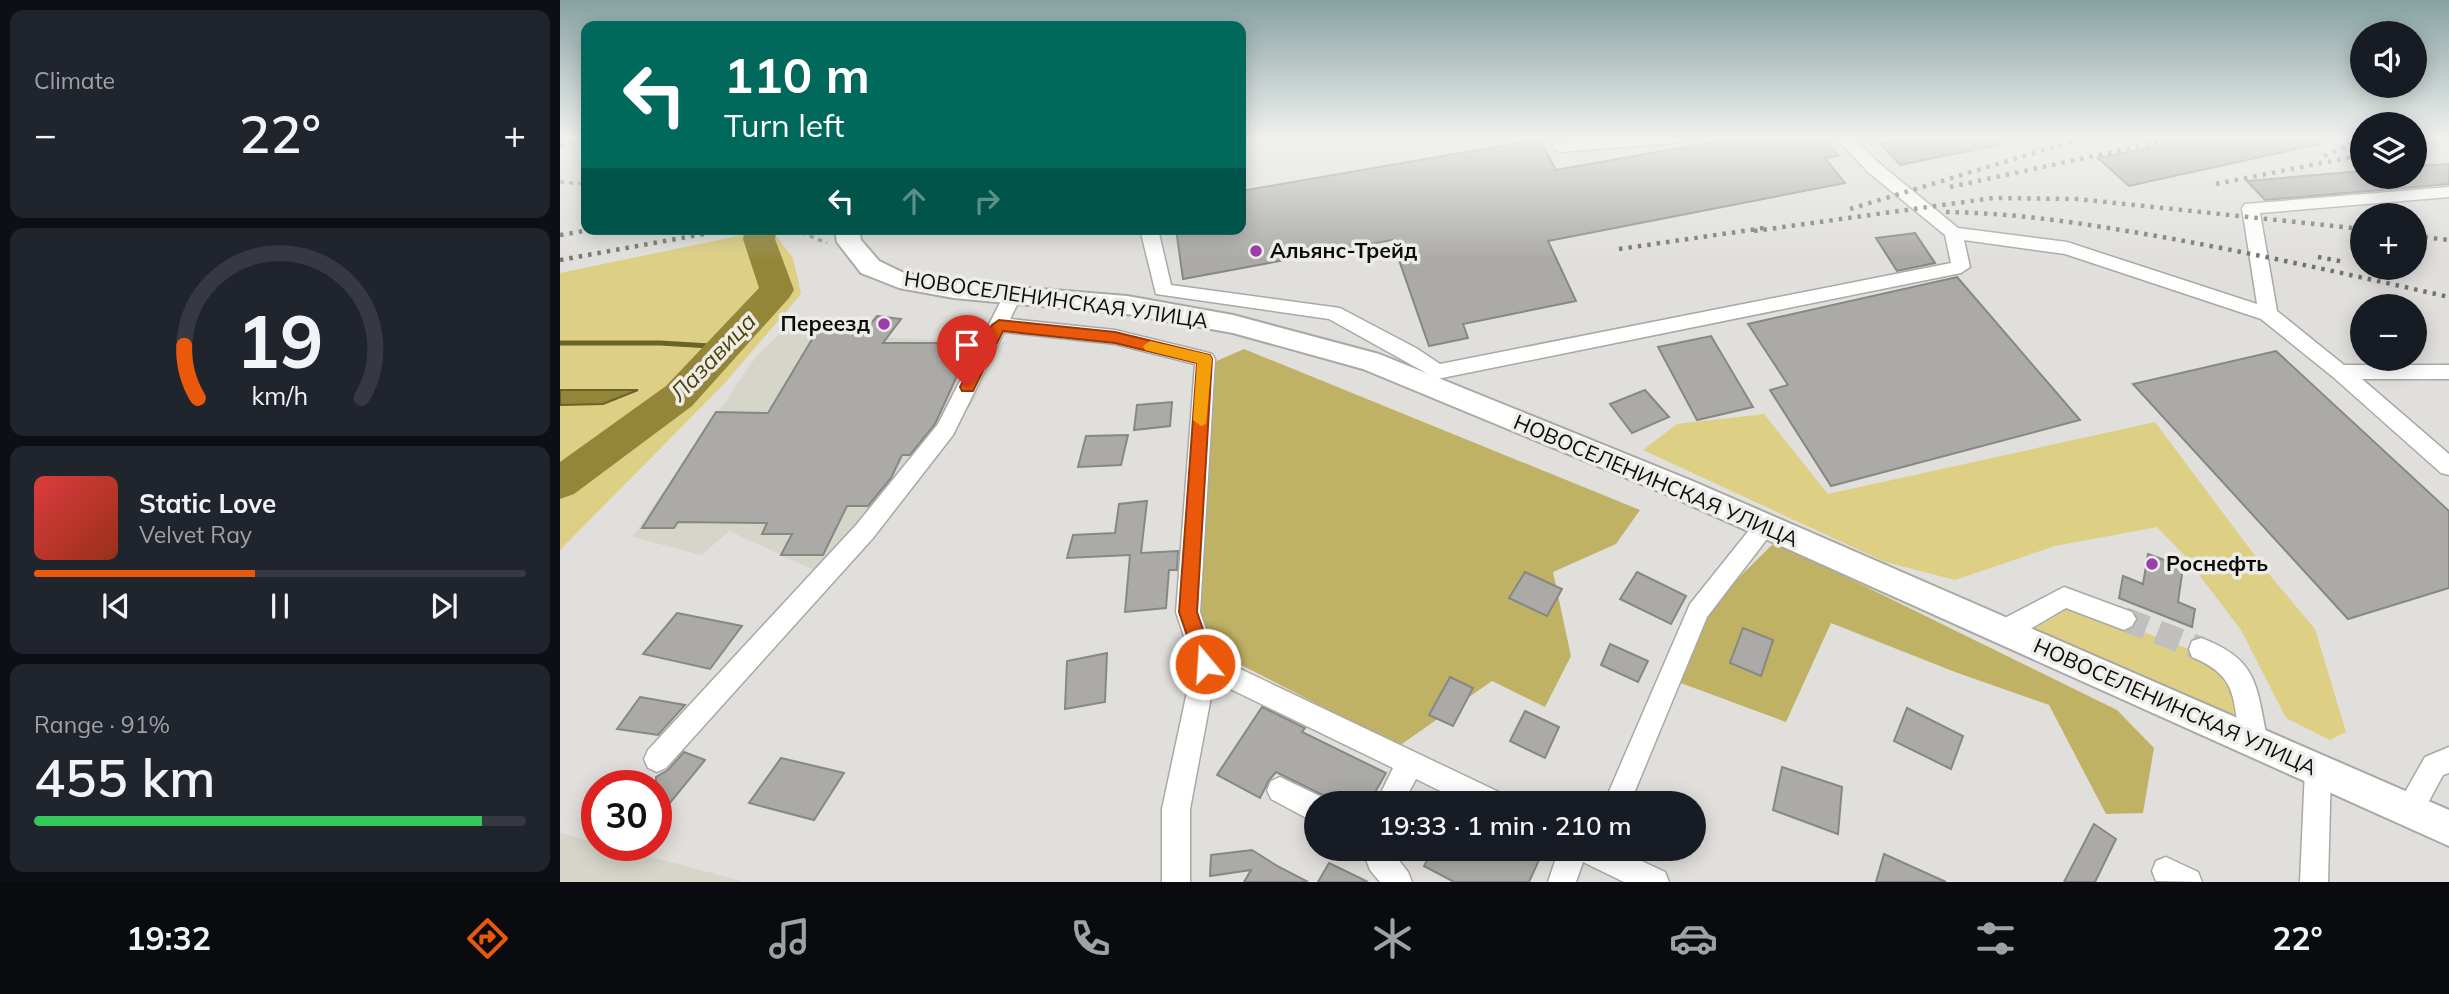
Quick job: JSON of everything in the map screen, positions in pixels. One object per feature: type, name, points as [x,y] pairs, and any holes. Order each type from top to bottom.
[{"type":"main road","name":"НОВОСЕЛЕНИНСКАЯ УЛИЦА","points":[[839,237],[849,242],[870,267],[899,280],[954,290],[1014,293],[1127,305],[1233,324],[1370,361],[1766,526],[2449,828]]},
{"type":"street","points":[[1886,178],[1953,233],[2067,248],[2267,314],[2340,372],[2449,467]]},
{"type":"street","points":[[2267,314],[2251,208],[2449,192]]},
{"type":"street","points":[[1150,235],[1163,290],[1333,313],[1409,353],[1437,372],[1961,267],[1953,233]]},
{"type":"street","points":[[657,758],[865,531],[946,429],[1014,293]]},
{"type":"street","name":"НОВОСЕЛЕНИНСКАЯ УЛИЦА","points":[[999,325],[1115,337],[1205,359],[1188,612],[1205,664]]},
{"type":"street","points":[[2340,372],[2449,372]]},
{"type":"street","points":[[1622,791],[1698,611],[1766,526]]},
{"type":"street","points":[[2004,632],[2064,597],[2124,619]]},
{"type":"street","points":[[2201,649],[2220,657],[2241,677],[2255,742]]},
{"type":"street","points":[[1176,882],[1176,809],[1205,664],[1468,791]]},
{"type":"street","points":[[2409,810],[2434,766],[2449,760]]},
{"type":"street","points":[[1395,791],[1410,763]]},
{"type":"street","points":[[2314,882],[2318,770]]},
{"type":"street","points":[[1280,790],[1304,803]]},
{"type":"street","points":[[1381,861],[1398,882]]},
{"type":"street","points":[[1562,882],[1579,861]]},
{"type":"street","points":[[1611,861],[1655,882]]},
{"type":"path","points":[[560,182],[581,184]]},
{"type":"shaded area","points":[[742,235],[776,235],[793,258],[801,294],[723,385],[560,550],[560,273]]},
{"type":"shaded area","points":[[795,321],[856,321],[869,337],[1005,342],[972,404],[818,572],[729,531],[702,555],[632,537],[758,354]]},
{"type":"shaded area","points":[[1244,349],[1640,510],[1616,544],[1553,572],[1571,656],[1545,707],[1492,681],[1399,746],[1216,652],[1196,608],[1212,363]]},
{"type":"shaded area","points":[[560,390],[638,390],[603,404],[560,405]]},
{"type":"shaded area","points":[[1764,414],[1828,494],[2155,422],[2268,573],[2315,629],[2346,732],[2330,740],[2286,718],[2241,630],[2184,555],[2157,527],[2055,546],[1955,580],[1885,562],[1643,450],[1677,424]]},
{"type":"shaded area","points":[[1775,542],[2117,710],[2154,748],[2143,813],[2106,814],[2049,705],[1955,672],[1831,623],[1786,722],[1678,682],[1711,605]]},
{"type":"shaded area","points":[[2067,603],[2215,659],[2233,678],[2244,729],[2017,630]]},
{"type":"shaded area","points":[[560,833],[581,839],[581,861],[667,861],[745,882],[560,882]]},
{"type":"building","name":"Альянс-Трейд","points":[[1315,178],[1841,178],[1845,183],[1548,241],[1576,301],[1463,324],[1468,338],[1429,346],[1392,240],[1183,279],[1177,235],[1246,235],[1246,190]]},
{"type":"building","points":[[2120,178],[2164,178],[2129,186]]},
{"type":"building","points":[[2350,178],[2350,189],[2392,189],[2265,200],[2247,181]]},
{"type":"building","points":[[2427,178],[2449,178],[2449,184],[2427,186]]},
{"type":"building","points":[[1915,233],[1935,263],[1897,271],[1876,238]]},
{"type":"building","points":[[1957,277],[2080,420],[1831,486],[1770,390],[1788,385],[1748,324]]},
{"type":"building","points":[[877,316],[901,319],[883,343],[972,343],[935,424],[910,455],[902,455],[891,478],[868,506],[847,506],[823,555],[781,555],[792,534],[762,534],[767,523],[678,522],[674,528],[642,528],[716,412],[768,413],[820,326],[869,326]]},
{"type":"building","points":[[1711,336],[1753,407],[1697,420],[1658,347]]},
{"type":"building","points":[[2276,351],[2449,511],[2449,588],[2348,619],[2133,384]]},
{"type":"building","points":[[1645,390],[1669,417],[1632,433],[1610,404]]},
{"type":"building","points":[[1172,402],[1170,426],[1134,430],[1137,405]]},
{"type":"building","points":[[1128,435],[1121,465],[1078,467],[1086,436]]},
{"type":"building","points":[[1147,501],[1141,553],[1178,551],[1177,570],[1169,570],[1166,608],[1125,612],[1130,555],[1067,558],[1073,535],[1115,533],[1119,504]]},
{"type":"building","points":[[2148,554],[2183,567],[2178,602],[2195,609],[2192,627],[2119,598],[2123,576],[2143,584]]},
{"type":"building","points":[[1525,572],[1562,589],[1547,616],[1509,598]]},
{"type":"building","points":[[1637,572],[1686,596],[1671,624],[1620,599]]},
{"type":"building","points":[[677,613],[742,626],[710,669],[643,654]]},
{"type":"building","points":[[1743,628],[1773,640],[1761,676],[1730,663]]},
{"type":"building","points":[[1610,644],[1648,661],[1638,682],[1601,665]]},
{"type":"building","points":[[1107,653],[1105,702],[1065,709],[1067,661]]},
{"type":"building","points":[[1450,677],[1473,688],[1453,726],[1429,715]]},
{"type":"building","points":[[640,697],[685,705],[658,735],[617,729]]},
{"type":"building","points":[[1262,707],[1305,728],[1302,732],[1386,773],[1376,791],[1315,791],[1276,772],[1260,798],[1217,775]]},
{"type":"building","points":[[1907,708],[1963,736],[1951,769],[1894,741]]},
{"type":"building","points":[[1525,711],[1559,727],[1545,758],[1510,741]]},
{"type":"building","points":[[684,752],[705,760],[672,800],[672,770],[668,770]]},
{"type":"building","points":[[781,758],[844,773],[814,820],[749,803]]},
{"type":"building","points":[[1782,767],[1842,787],[1838,834],[1773,810]]},
{"type":"building","points":[[2094,824],[2116,839],[2095,882],[2064,882]]},
{"type":"building","points":[[1252,850],[1308,882],[1244,882],[1251,870],[1210,876],[1211,855]]},
{"type":"building","points":[[1884,854],[1946,882],[1876,882]]},
{"type":"building","points":[[1427,861],[1539,861],[1529,882],[1454,882],[1424,866]]},
{"type":"building","points":[[1329,863],[1368,882],[1318,882]]},
{"type":"waterway","name":"Лазавица","points":[[560,483],[679,396],[777,290],[760,235]]},
{"type":"waterway","points":[[560,343],[660,343],[727,347]]},
{"type":"tunnel","points":[[2124,619],[2201,649]]},
{"type":"railway","points":[[1850,209],[1951,178]]},
{"type":"railway","points":[[1950,187],[1991,178]]},
{"type":"railway","points":[[2216,184],[2245,178]]},
{"type":"railway","points":[[1754,231],[1993,198],[2078,199],[2350,228]]},
{"type":"railway","points":[[1946,212],[2030,217],[2140,233],[2449,297]]},
{"type":"railway","points":[[1619,249],[1764,228]]},
{"type":"railway","points":[[560,235],[581,232]]},
{"type":"railway","points":[[560,260],[698,235]]},
{"type":"railway","points":[[2427,237],[2449,240]]},
{"type":"railway","points":[[2318,257],[2345,262]]},
{"type":"slow traffic","points":[[1150,346],[1205,359],[1201,420]]},
{"type":"place","name":"Альянс-Трейд","points":[[1256,251]]},
{"type":"place","name":"Переезд","points":[[884,324]]},
{"type":"place","name":"Роснефть","points":[[2152,564]]},
{"type":"route","points":[[967,387],[999,325],[1115,337],[1205,359],[1188,612],[1205,664]]}]
